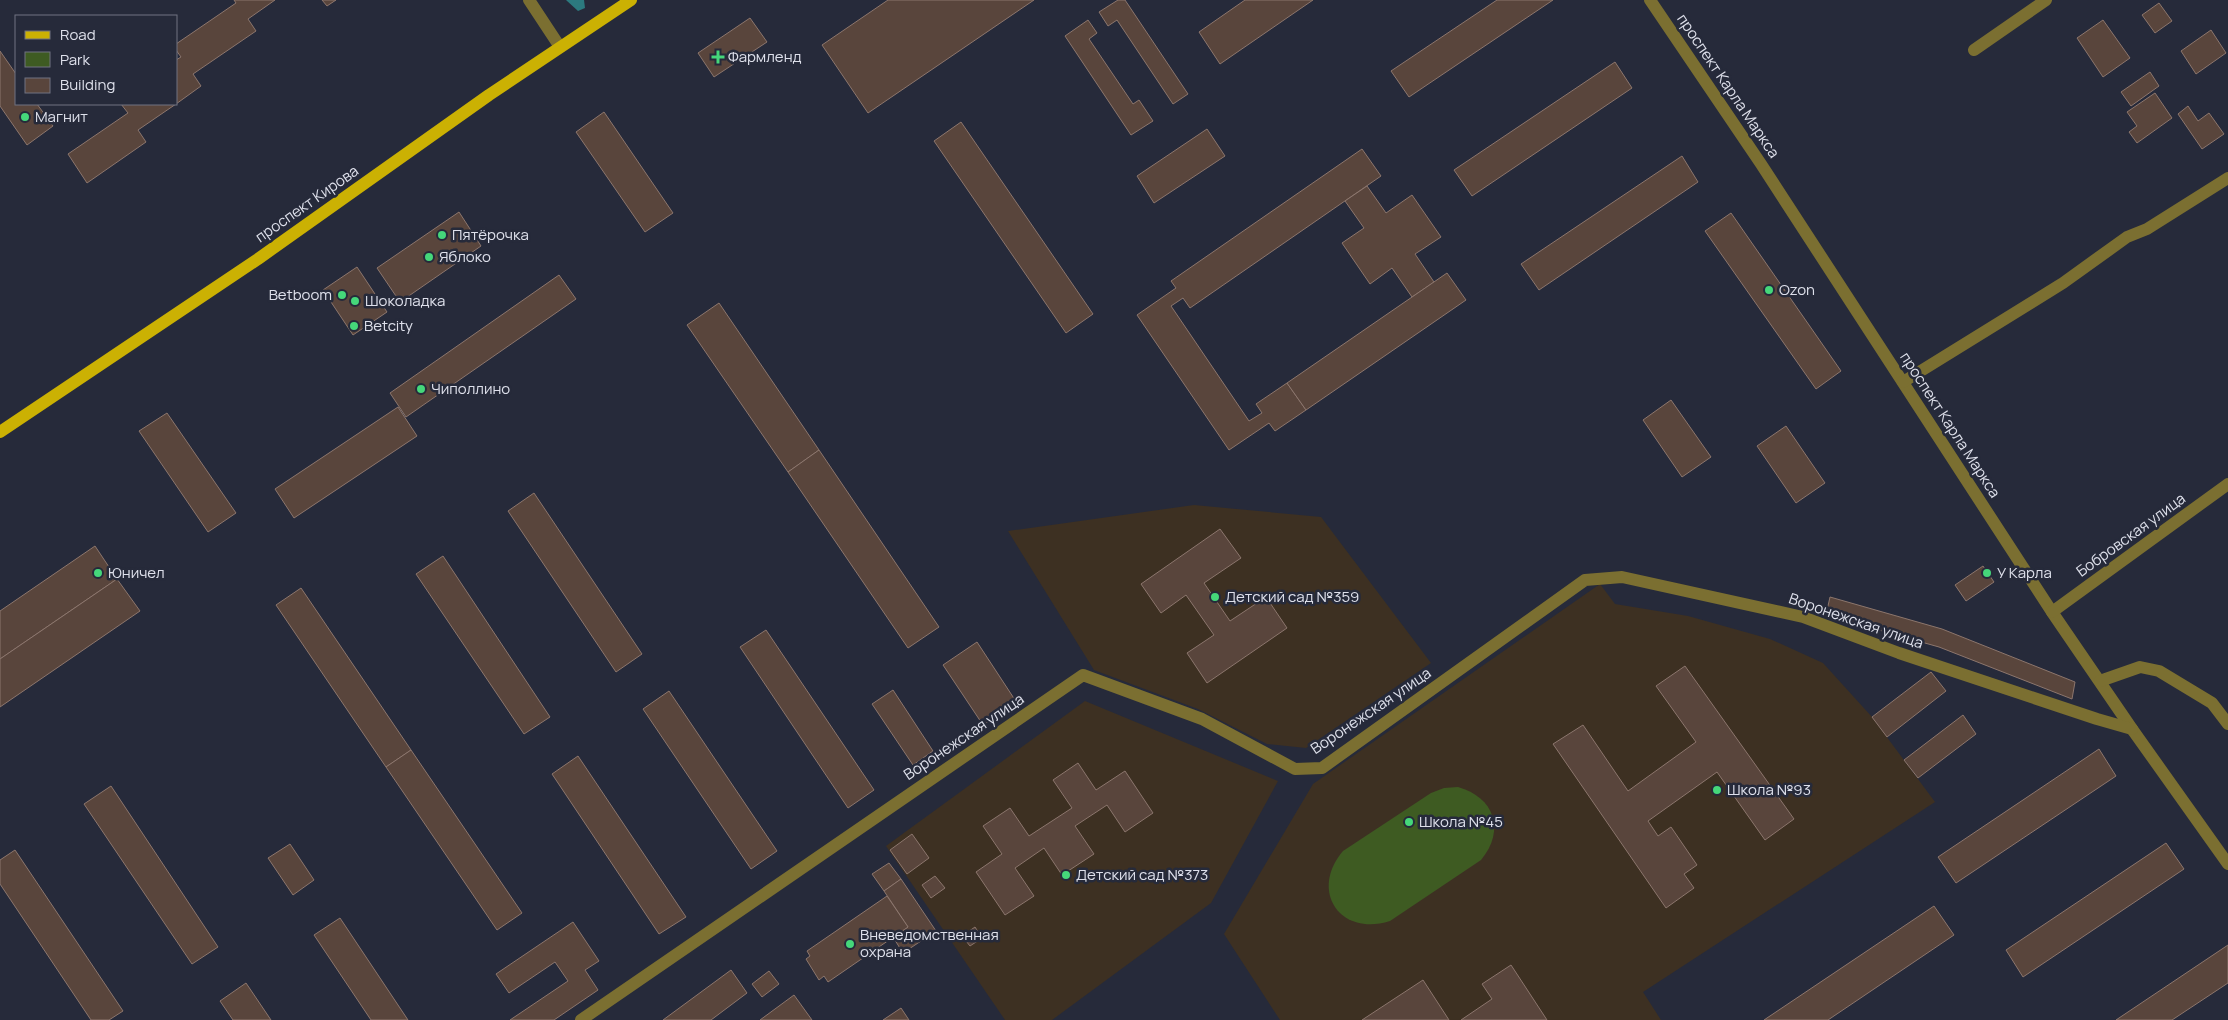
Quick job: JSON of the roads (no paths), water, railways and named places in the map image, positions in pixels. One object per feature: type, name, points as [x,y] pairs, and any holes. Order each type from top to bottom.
[{"type":"main road","name":"проспект Кирова","points":[[0,432],[258,259],[630,0]]},
{"type":"street","points":[[529,0],[560,47]]},
{"type":"street","name":"проспект Карла Маркса","points":[[1650,0],[1761,164],[2052,612],[2228,864]]},
{"type":"street","points":[[1974,50],[2046,0]]},
{"type":"street","points":[[1903,382],[2063,283],[2127,237],[2147,230],[2228,178]]},
{"type":"street","name":"Бобровская улица","points":[[2052,612],[2228,484]]},
{"type":"street","name":"Воронежская улица","points":[[580,1020],[1083,675],[1202,718],[1295,769],[1322,768],[1585,580],[1622,577],[1803,617],[1908,656],[2132,729]]},
{"type":"street","points":[[2100,681],[2140,667],[2159,670],[2212,703],[2228,724]]},
{"type":"place","name":"Фармленд","points":[[718,57]]},
{"type":"place","name":"Магнит","points":[[25,117]]},
{"type":"place","name":"Пятёрочка","points":[[442,235]]},
{"type":"place","name":"Яблоко","points":[[429,257]]},
{"type":"place","name":"Ozon","points":[[1769,290]]},
{"type":"place","name":"Betboom","points":[[342,295]]},
{"type":"place","name":"Шоколадка","points":[[355,301]]},
{"type":"place","name":"Betcity","points":[[354,326]]},
{"type":"place","name":"Чиполлино","points":[[421,389]]},
{"type":"place","name":"Юничел","points":[[98,573]]},
{"type":"place","name":"У Карла","points":[[1987,573]]},
{"type":"place","name":"Детский сад №359","points":[[1215,597]]},
{"type":"place","name":"Школа №93","points":[[1717,790]]},
{"type":"place","name":"Школа №45","points":[[1409,822]]},
{"type":"place","name":"Детский сад №373","points":[[1066,875]]},
{"type":"place","name":"Вневедомственная охрана","points":[[850,944]]}]
